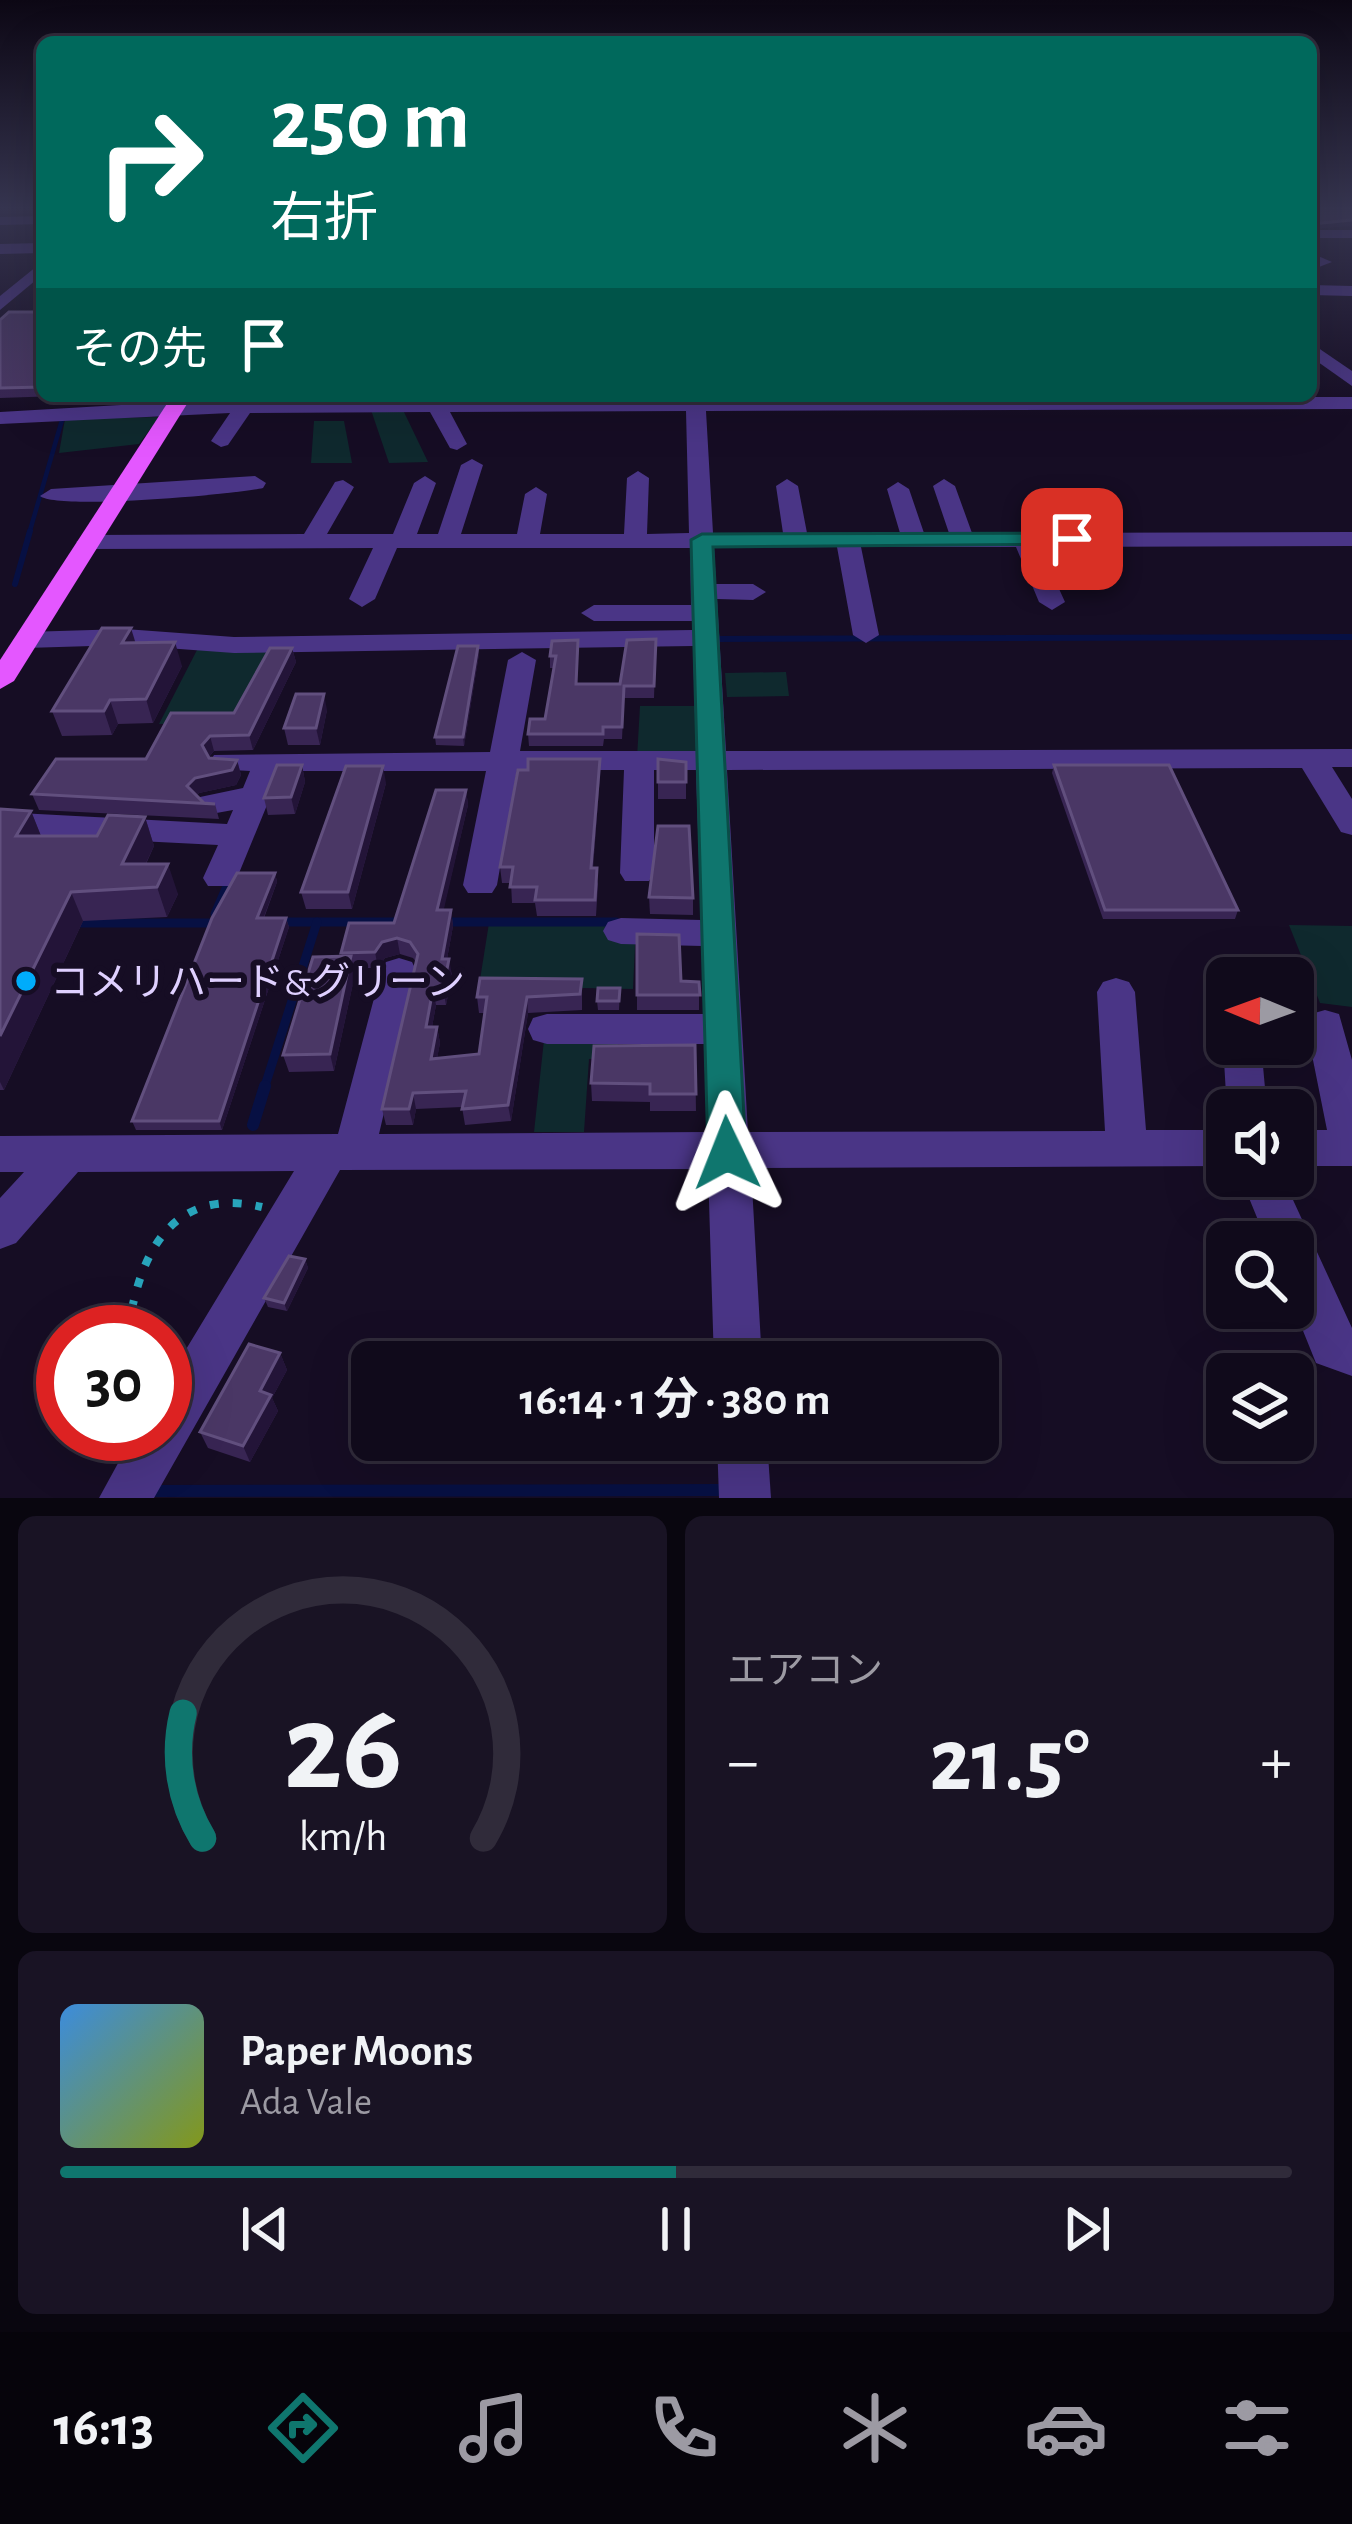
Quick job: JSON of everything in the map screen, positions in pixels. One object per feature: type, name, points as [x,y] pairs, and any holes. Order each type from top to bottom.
[{"type":"main road","points":[[10,660],[178,403]]},
{"type":"street","points":[[0,305],[32,277]]},
{"type":"street","points":[[0,289],[36,289]]},
{"type":"street","points":[[1317,290],[1352,291]]},
{"type":"street","points":[[1317,349],[1352,349]]},
{"type":"street","points":[[1317,354],[1352,380]]},
{"type":"street","points":[[0,418],[178,403],[609,402]]},
{"type":"street","points":[[695,402],[737,1341]]},
{"type":"street","points":[[1195,402],[1352,403]]},
{"type":"street","points":[[221,441],[244,406]]},
{"type":"street","points":[[436,406],[457,444]]},
{"type":"street","points":[[447,541],[472,465]]},
{"type":"street","points":[[635,541],[638,478]]},
{"type":"street","points":[[51,496],[255,483]]},
{"type":"street","points":[[362,599],[425,483]]},
{"type":"street","points":[[944,485],[963,540]]},
{"type":"street","points":[[787,486],[796,540]]},
{"type":"street","points":[[311,542],[343,487]]},
{"type":"street","points":[[898,489],[914,540]]},
{"type":"street","points":[[526,541],[536,494]]},
{"type":"street","points":[[88,542],[1352,539]]},
{"type":"street","points":[[848,540],[866,635]]},
{"type":"street","points":[[1025,540],[1052,602]]},
{"type":"street","points":[[10,660],[125,637],[234,645],[705,614],[753,592]]},
{"type":"street","points":[[594,613],[705,614]]},
{"type":"street","points":[[480,885],[522,660]]},
{"type":"street","points":[[1311,758],[1352,824]]},
{"type":"street","points":[[225,762],[1352,758]]},
{"type":"street","points":[[637,873],[639,761]]},
{"type":"street","points":[[220,878],[269,764]]},
{"type":"street","points":[[211,804],[255,796]]},
{"type":"street","points":[[0,824],[238,835]]},
{"type":"street","points":[[621,932],[718,933]]},
{"type":"street","points":[[192,1386],[294,1213],[344,1144],[398,972]]},
{"type":"street","points":[[1116,992],[1127,1149]]},
{"type":"street","points":[[1314,1148],[1352,1148],[1324,1025]]},
{"type":"street","points":[[547,1029],[722,1030]]},
{"type":"street","points":[[0,1154],[344,1144],[727,1153],[1206,1148]]},
{"type":"street","points":[[0,1229],[67,1154]]},
{"type":"street","points":[[1314,1301],[1333,1346],[1352,1352]]},
{"type":"street","points":[[125,1498],[147,1461]]},
{"type":"street","points":[[743,1461],[745,1498]]},
{"type":"path","points":[[133,1305],[136,1286],[186,1212],[228,1200],[294,1213]]},
{"type":"green space","points":[[371,410],[403,410],[428,462],[389,463]]},
{"type":"green space","points":[[159,417],[139,444],[59,453],[65,419]]},
{"type":"green space","points":[[314,421],[344,421],[352,463],[311,463]]},
{"type":"green space","points":[[197,650],[270,650],[238,723],[159,724]]},
{"type":"green space","points":[[786,672],[789,696],[727,697],[725,673]]},
{"type":"green space","points":[[640,706],[702,706],[703,754],[637,758]]},
{"type":"green space","points":[[489,923],[636,924],[633,989],[479,986]]},
{"type":"green space","points":[[1289,925],[1352,926],[1352,1007],[1320,1003],[1314,988],[1314,957],[1302,957]]},
{"type":"green space","points":[[544,1040],[618,1040],[617,1058],[589,1059],[584,1132],[534,1132]]},
{"type":"building","points":[[9,312],[36,312],[36,387],[0,388],[0,320]]},
{"type":"building","points":[[102,628],[131,628],[122,643],[175,642],[146,699],[110,700],[104,711],[52,711]]},
{"type":"building","points":[[656,639],[654,686],[624,686],[622,727],[603,727],[603,734],[528,734],[530,719],[545,719],[556,656],[550,656],[552,641],[578,640],[576,684],[620,684],[627,640]]},
{"type":"building","points":[[458,646],[478,646],[463,737],[435,737]]},
{"type":"building","points":[[270,648],[292,648],[249,735],[210,736],[202,745],[209,758],[237,760],[232,770],[195,778],[187,786],[204,803],[215,804],[32,794],[56,759],[146,759],[171,713],[234,713]]},
{"type":"building","points":[[296,694],[324,694],[316,728],[284,728]]},
{"type":"building","points":[[528,759],[600,759],[591,868],[597,868],[595,900],[535,900],[537,887],[510,887],[513,867],[500,867],[518,770],[528,770]]},
{"type":"building","points":[[658,759],[686,762],[686,782],[658,782]]},
{"type":"building","points":[[277,765],[302,765],[291,797],[264,798]]},
{"type":"building","points":[[1054,765],[1169,765],[1238,910],[1105,910]]},
{"type":"building","points":[[346,766],[383,766],[348,892],[301,892]]},
{"type":"building","points":[[436,790],[466,790],[437,910],[451,910],[442,959],[449,959],[443,989],[433,989],[426,1027],[437,1027],[431,1059],[479,1054],[487,997],[477,997],[480,978],[582,979],[580,994],[527,997],[508,1105],[462,1109],[466,1091],[413,1093],[409,1109],[382,1109],[418,954],[410,942],[397,938],[382,942],[375,952],[341,953],[349,923],[394,923]]},
{"type":"building","points":[[0,809],[31,811],[16,836],[97,836],[108,815],[145,817],[122,864],[168,864],[157,887],[71,892],[0,1036]]},
{"type":"building","points":[[658,826],[689,826],[693,898],[649,897]]},
{"type":"building","points":[[237,873],[275,873],[257,918],[286,918],[219,1121],[132,1121],[212,918]]},
{"type":"building","points":[[637,934],[679,935],[681,981],[699,982],[700,995],[637,995]]},
{"type":"building","points":[[351,956],[330,1054],[283,1055],[313,957]]},
{"type":"building","points":[[598,988],[620,988],[619,1001],[597,1001]]},
{"type":"building","points":[[695,1045],[696,1094],[650,1094],[650,1084],[591,1083],[594,1046]]},
{"type":"building","points":[[289,1256],[305,1259],[284,1303],[264,1298]]},
{"type":"building","points":[[249,1344],[280,1353],[260,1391],[271,1395],[243,1446],[200,1432]]},
{"type":"waterway","points":[[29,534],[62,420]]},
{"type":"waterway","points":[[15,584],[30,531]]},
{"type":"waterway","points":[[716,632],[717,639],[1352,637]]},
{"type":"waterway","points":[[215,914],[230,879]]},
{"type":"waterway","points":[[277,922],[317,922]]},
{"type":"waterway","points":[[264,1089],[317,922]]},
{"type":"waterway","points":[[317,922],[400,922]]},
{"type":"waterway","points":[[445,922],[616,922]]},
{"type":"waterway","points":[[73,923],[220,923]]},
{"type":"waterway","points":[[253,1125],[265,1086]]},
{"type":"waterway","points":[[152,1491],[725,1490]]},
{"type":"place","name":"コメリハード&グリーン","points":[[26,981]]},
{"type":"route","points":[[727,1153],[702,540],[1072,539]]}]
